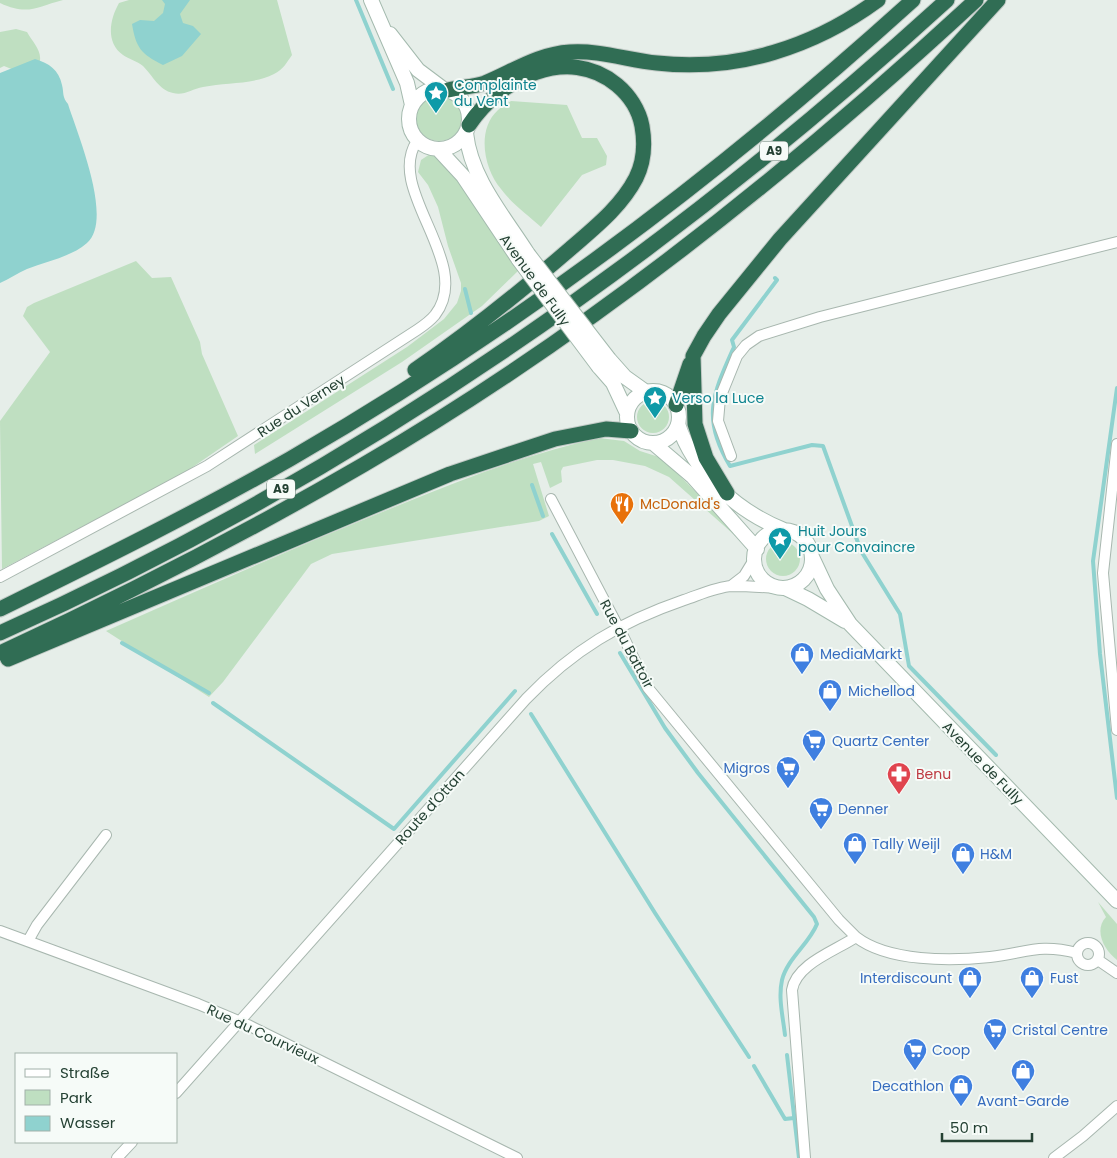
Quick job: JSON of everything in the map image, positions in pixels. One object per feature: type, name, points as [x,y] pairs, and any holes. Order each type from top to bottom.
[{"type":"highway","points":[[445,89],[485,83],[538,58],[562,53],[589,53],[656,63],[689,65],[754,58],[789,48],[817,37],[845,23],[878,0]]},
{"type":"highway","points":[[0,609],[127,547],[292,457],[468,348],[579,270],[740,148],[913,0]]},
{"type":"highway","name":"A9","points":[[0,633],[109,581],[252,506],[390,424],[505,350],[623,267],[754,167],[863,76],[946,0]]},
{"type":"highway","name":"A9","points":[[0,652],[96,607],[227,539],[364,464],[472,397],[642,278],[780,173],[866,100],[976,0]]},
{"type":"highway","points":[[676,405],[682,382],[694,356],[719,314],[765,256],[998,0]]},
{"type":"highway","points":[[292,457],[460,338],[561,257],[620,202],[636,178],[643,157],[644,142],[641,122],[629,98],[604,76],[578,67],[554,68],[518,80],[487,101],[467,129]]},
{"type":"highway","points":[[694,356],[695,424],[706,458],[727,493]]},
{"type":"highway","points":[[0,663],[459,471],[554,439],[606,429],[631,432]]},
{"type":"main road","points":[[371,0],[384,26],[407,83],[412,105],[408,121],[411,132],[417,140],[427,147],[438,149],[454,145],[467,129],[469,112],[465,103],[460,96],[445,89],[418,70],[384,26]]},
{"type":"main road","points":[[412,105],[424,92],[445,89]]},
{"type":"main road","name":"Avenue de Fully","points":[[467,129],[469,154],[477,175],[523,257]]},
{"type":"main road","name":"Avenue de Fully","points":[[438,149],[463,176],[604,363],[627,413]]},
{"type":"main road","name":"Avenue de Fully","points":[[604,363],[646,392]]},
{"type":"main road","points":[[756,554],[693,477],[653,443],[639,439],[631,432],[627,413],[635,398],[646,392],[662,392],[672,399],[676,405],[678,424],[692,458],[727,493],[756,517],[802,537],[810,548],[812,557],[810,571],[805,578],[794,586],[782,588],[769,584],[761,578],[756,568],[756,554],[767,535],[784,530]]},
{"type":"main road","points":[[653,443],[669,438],[678,424]]},
{"type":"main road","name":"Avenue de Fully","points":[[812,557],[827,589],[850,624],[1117,901]]},
{"type":"main road","name":"Avenue de Fully","points":[[782,588],[808,598],[850,624]]},
{"type":"street","name":"Rue du Verney","points":[[0,577],[110,519],[219,458],[417,330],[435,315],[443,299],[445,282],[443,265],[418,198],[411,171],[411,153],[417,140]]},
{"type":"street","points":[[731,456],[718,421],[720,398],[737,356],[746,345],[759,336],[820,317],[1117,242]]},
{"type":"street","points":[[1117,444],[1103,562],[1104,598],[1115,680],[1117,730]]},
{"type":"street","name":"Rue du Battoir","points":[[551,499],[618,626],[648,688],[839,920],[856,937],[885,952],[923,957],[972,958],[1040,947],[1077,953]]},
{"type":"street","name":"Route d'Ottan","points":[[731,586],[749,570],[756,554]]},
{"type":"street","name":"Route d'Ottan","points":[[178,1091],[532,692],[584,647],[618,626],[664,607],[731,586],[782,588]]},
{"type":"street","points":[[28,941],[37,925],[106,835]]},
{"type":"street","name":"Rue du Courvieux","points":[[0,931],[240,1021],[517,1158]]},
{"type":"street","points":[[805,1158],[793,1013],[793,983],[806,966],[856,937]]},
{"type":"street","points":[[1093,944],[1099,951],[1098,960],[1094,964],[1084,965],[1078,959],[1077,953],[1082,945],[1093,944]]},
{"type":"street","points":[[1098,960],[1117,973]]},
{"type":"street","points":[[1054,1158],[1117,1106]]},
{"type":"street","points":[[118,1158],[131,1143]]},
{"type":"green space","points":[[0,0],[63,0],[25,10],[0,3]]},
{"type":"green space","points":[[129,0],[277,0],[292,55],[280,70],[266,78],[248,82],[212,85],[181,94],[173,93],[160,86],[143,66],[123,55],[114,44],[111,37],[113,16],[119,3]]},
{"type":"green space","points":[[16,29],[27,32],[35,44],[40,57],[38,66],[14,70],[4,66],[0,68],[0,32]]},
{"type":"green space","points":[[439,95],[452,99],[458,105],[462,118],[458,131],[452,137],[439,141],[426,137],[420,131],[416,118],[420,105],[426,99]]},
{"type":"green space","points":[[511,101],[567,105],[582,138],[597,138],[607,156],[606,165],[582,175],[541,227],[505,194],[495,181],[487,160],[485,139],[491,118],[501,107]]},
{"type":"green space","points":[[430,154],[445,160],[519,270],[482,306],[402,362],[255,454],[254,445],[407,347],[444,319],[457,303],[461,291],[461,283],[448,246],[438,207],[428,185],[418,172],[421,160]]},
{"type":"green space","points":[[136,261],[152,278],[171,277],[238,436],[184,473],[2,569],[0,421],[50,352],[23,316],[27,307],[34,303]]},
{"type":"green space","points":[[653,401],[659,402],[664,406],[668,411],[668,423],[664,428],[659,432],[653,433],[647,432],[642,428],[638,423],[637,417],[638,411],[642,406],[647,402]]},
{"type":"green space","points":[[599,438],[624,441],[640,451],[662,458],[735,531],[740,540],[669,477],[645,466],[613,460],[597,460],[563,467],[561,471],[562,482],[550,488],[541,462],[533,464],[549,516],[539,521],[332,554],[311,564],[223,682],[209,697],[106,631],[290,550],[450,485],[549,451]]},
{"type":"green space","points":[[783,542],[790,543],[795,547],[799,552],[799,566],[795,571],[790,575],[783,576],[776,575],[771,571],[767,566],[766,559],[767,552],[771,547],[776,543]]},
{"type":"green space","points":[[1098,902],[1117,924],[1117,960],[1108,951],[1102,940],[1102,922],[1106,917]]},
{"type":"water","points":[[162,0],[190,0],[180,14],[183,23],[193,26],[201,34],[182,56],[163,65],[149,57],[141,49],[135,39],[132,24],[140,20],[154,21],[163,13],[165,4]]},
{"type":"water","points":[[35,59],[53,68],[61,80],[64,97],[79,135],[91,176],[97,216],[94,232],[87,243],[81,248],[27,269],[0,283],[0,73]]},
{"type":"waterway","points":[[356,0],[393,89]]},
{"type":"waterway","points":[[775,278],[777,280],[732,340],[734,347],[720,379],[713,406],[715,434],[721,449],[730,466],[812,445],[823,446],[861,551],[900,614],[909,666],[996,755]]},
{"type":"waterway","points":[[465,289],[471,313]]},
{"type":"waterway","points":[[1117,388],[1093,561],[1100,654],[1117,798]]},
{"type":"waterway","points":[[532,485],[543,516]]},
{"type":"waterway","points":[[552,534],[597,614]]},
{"type":"waterway","points":[[122,643],[209,693]]},
{"type":"waterway","points":[[620,653],[665,728],[698,773],[814,917],[817,924],[809,938],[788,965],[782,980],[781,1001],[785,1035]]},
{"type":"waterway","points":[[213,703],[394,829],[515,691]]},
{"type":"waterway","points":[[531,714],[655,913],[749,1057]]},
{"type":"waterway","points":[[787,1055],[799,1158]]},
{"type":"waterway","points":[[754,1066],[785,1119],[794,1118]]},
{"type":"place","name":"Complainte du Vent","points":[[436,114]]},
{"type":"place","name":"Verso la Luce","points":[[655,419]]},
{"type":"place","name":"McDonald's","points":[[622,525]]},
{"type":"place","name":"Huit Jours pour Convaincre","points":[[780,560]]},
{"type":"place","name":"MediaMarkt","points":[[802,675]]},
{"type":"place","name":"Michellod","points":[[830,712]]},
{"type":"place","name":"Quartz Center","points":[[814,762]]},
{"type":"place","name":"Migros","points":[[788,789]]},
{"type":"place","name":"Benu","points":[[899,795]]},
{"type":"place","name":"Denner","points":[[821,830]]},
{"type":"place","name":"Tally Weijl","points":[[855,865]]},
{"type":"place","name":"H&M","points":[[963,875]]},
{"type":"place","name":"Interdiscount","points":[[970,999]]},
{"type":"place","name":"Fust","points":[[1032,999]]},
{"type":"place","name":"Cristal Centre","points":[[995,1051]]},
{"type":"place","name":"Coop","points":[[915,1071]]},
{"type":"place","name":"Avant-Garde","points":[[1023,1092]]},
{"type":"place","name":"Decathlon","points":[[961,1107]]}]
